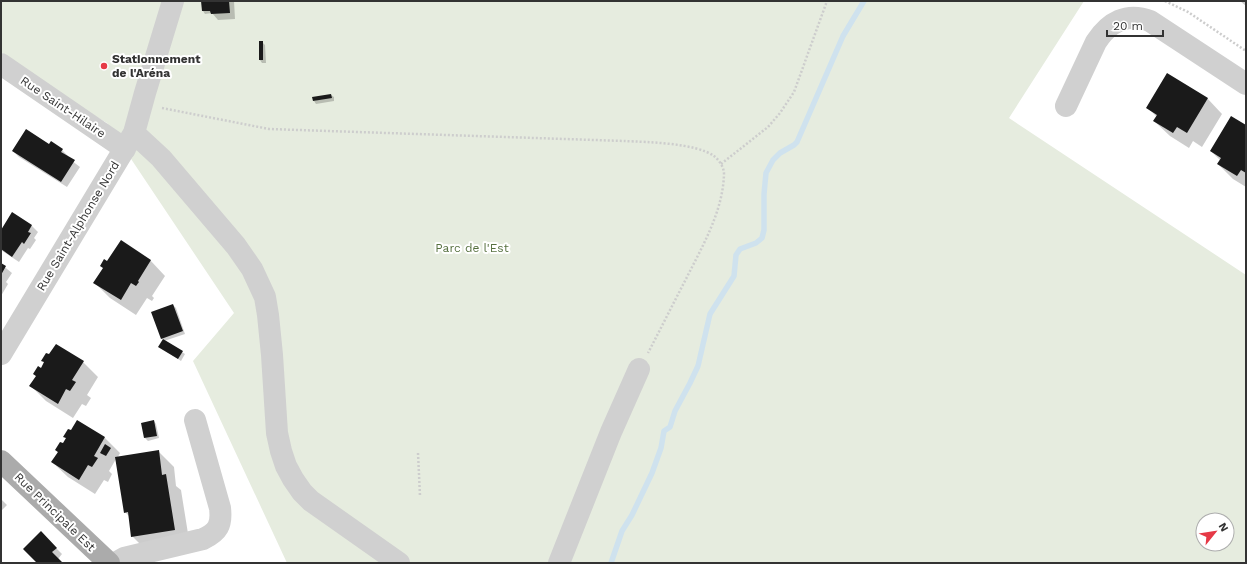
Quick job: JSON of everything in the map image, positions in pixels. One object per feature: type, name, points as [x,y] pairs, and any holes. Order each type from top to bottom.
[{"type":"main road","name":"Rue Principale Est","points":[[1,461],[109,563]]},
{"type":"street","name":"Rue Saint-Alphonse Nord","points":[[1,354],[130,141],[173,1]]},
{"type":"street","points":[[1066,106],[1096,42],[1102,33],[1110,26],[1127,18],[1143,18],[1150,21],[1246,84]]},
{"type":"street","name":"Rue Saint-Hilaire","points":[[1,64],[161,158],[214,218],[252,269],[264,296],[268,315],[272,355],[277,433],[286,466],[293,480],[311,501],[399,563]]},
{"type":"street","points":[[559,563],[611,432],[640,369]]},
{"type":"street","points":[[115,563],[124,558],[203,539],[211,535],[218,528],[221,518],[220,508],[195,420]]},
{"type":"path","points":[[721,164],[768,127],[794,92],[828,1]]},
{"type":"path","points":[[1165,1],[1188,12],[1246,51]]},
{"type":"path","points":[[143,98],[269,129],[616,140],[675,144],[709,153],[721,164],[724,173],[718,206],[708,233],[640,369]]},
{"type":"path","points":[[418,453],[420,496]]},
{"type":"green space","name":"Parc de l'Est","points":[[1,1],[1084,1],[1009,118],[1246,275],[1246,563],[287,563],[193,361],[234,313],[107,123],[85,110],[1,52]]},
{"type":"building","points":[[201,1],[229,1],[230,13],[211,14],[210,11],[202,11]]},
{"type":"building","points":[[259,41],[263,41],[263,60],[259,60]]},
{"type":"building","points":[[1167,73],[1208,98],[1187,133],[1177,127],[1173,133],[1153,121],[1157,115],[1146,108]]},
{"type":"building","points":[[331,94],[332,98],[313,101],[312,97]]},
{"type":"building","points":[[1231,116],[1246,125],[1246,173],[1241,170],[1237,176],[1217,164],[1221,158],[1210,151]]},
{"type":"building","points":[[26,129],[49,144],[51,141],[63,149],[61,152],[75,160],[61,182],[12,151]]},
{"type":"building","points":[[12,212],[32,225],[28,232],[31,233],[24,244],[22,242],[12,257],[1,249],[1,230]]},
{"type":"building","points":[[121,240],[151,260],[136,286],[131,283],[121,300],[93,283],[103,268],[100,266],[104,259],[107,261]]},
{"type":"building","points":[[1,263],[6,266],[1,275]]},
{"type":"building","points":[[173,304],[183,331],[161,339],[151,312]]},
{"type":"building","points":[[163,339],[183,351],[178,359],[158,347]]},
{"type":"building","points":[[56,344],[84,361],[72,380],[76,382],[70,391],[66,389],[58,404],[29,386],[36,376],[33,374],[38,366],[41,368],[44,362],[41,361],[46,353],[49,354]]},
{"type":"building","points":[[77,420],[105,437],[94,456],[98,458],[92,467],[88,465],[79,480],[51,462],[58,452],[55,450],[60,442],[63,443],[66,438],[63,437],[68,429],[71,430]]},
{"type":"building","points":[[154,420],[157,436],[144,438],[141,423]]},
{"type":"building","points":[[105,444],[111,448],[106,456],[100,453]]},
{"type":"building","points":[[159,450],[162,475],[166,474],[175,530],[131,537],[128,512],[124,513],[115,457]]},
{"type":"building","points":[[41,531],[57,548],[52,552],[62,562],[61,563],[37,563],[23,549]]},
{"type":"waterway","points":[[611,563],[622,531],[632,515],[652,473],[661,448],[664,431],[670,427],[675,411],[698,366],[710,314],[734,276],[736,255],[740,249],[756,243],[762,238],[764,230],[764,194],[766,173],[773,160],[780,153],[797,142],[843,36],[864,1]]},
{"type":"place","name":"Stationnement de l'Aréna","points":[[104,66]]}]
